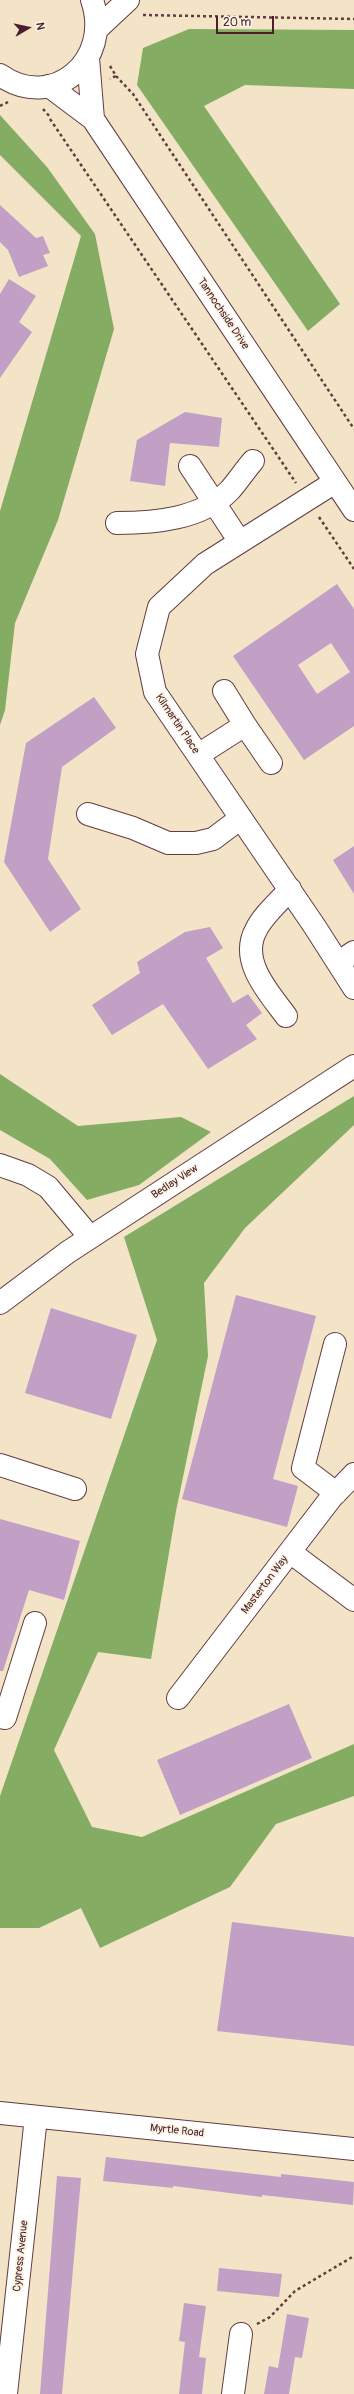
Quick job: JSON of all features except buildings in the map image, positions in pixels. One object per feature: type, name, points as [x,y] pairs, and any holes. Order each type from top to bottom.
[{"type":"street","points":[[5,82],[32,87],[49,86],[64,80],[98,61],[95,44],[98,28],[92,0]]},
{"type":"street","points":[[98,28],[135,8]]},
{"type":"street","name":"Tannochside Drive","points":[[93,119],[98,61]]},
{"type":"street","name":"Tannochside Drive","points":[[49,86],[93,119],[354,510]]},
{"type":"street","points":[[117,523],[151,523],[174,519],[214,502],[229,490],[253,461]]},
{"type":"street","points":[[190,466],[240,542]]},
{"type":"street","name":"Kilmartin Place","points":[[335,482],[205,564],[159,607],[147,654],[155,692],[290,889],[346,957],[354,988]]},
{"type":"street","points":[[224,691],[271,763]]},
{"type":"street","points":[[198,755],[245,725]]},
{"type":"street","points":[[88,814],[133,828],[168,843],[196,843],[214,839],[241,818]]},
{"type":"street","points":[[286,1016],[257,976],[251,948],[256,930],[290,889]]},
{"type":"street","name":"Bedlay View","points":[[0,1303],[90,1237],[354,1066]]},
{"type":"street","points":[[0,1165],[28,1175],[48,1187],[90,1237]]},
{"type":"street","points":[[335,1344],[304,1468],[336,1493]]},
{"type":"street","points":[[0,1465],[75,1489]]},
{"type":"street","name":"Masterton Way","points":[[178,1698],[336,1493],[354,1474]]},
{"type":"street","points":[[290,1552],[354,1600]]},
{"type":"street","points":[[0,1717],[5,1718],[35,1623]]},
{"type":"street","name":"Myrtle Road","points":[[0,2113],[354,2149]]},
{"type":"street","name":"Cypress Avenue","points":[[6,2394],[36,2117]]},
{"type":"street","points":[[233,2394],[240,2334]]},
{"type":"path","points":[[135,8],[354,19]]},
{"type":"path","points":[[98,61],[116,76],[133,94],[354,429]]},
{"type":"path","points":[[105,82],[116,76]]},
{"type":"path","points":[[50,118],[354,569]]},
{"type":"path","points":[[240,2334],[270,2317],[295,2291],[354,2256]]},
{"type":"green space","points":[[189,29],[354,30],[354,89],[245,85],[204,106],[340,304],[308,331],[137,85],[143,48]]},
{"type":"green space","points":[[0,115],[47,167],[95,234],[114,329],[58,520],[15,623],[5,710],[0,725],[0,511],[81,236],[0,155]]},
{"type":"green space","points":[[0,1074],[78,1126],[181,1117],[211,1132],[139,1185],[87,1200],[50,1159],[0,1130]]},
{"type":"green space","points":[[354,1096],[354,1125],[245,1228],[204,1283],[208,1356],[176,1511],[151,1659],[98,1652],[54,1750],[92,1827],[142,1837],[354,1744],[354,1796],[276,1824],[230,1887],[100,1948],[81,1908],[39,1928],[0,1928],[0,1796],[157,1340],[124,1237]]}]
